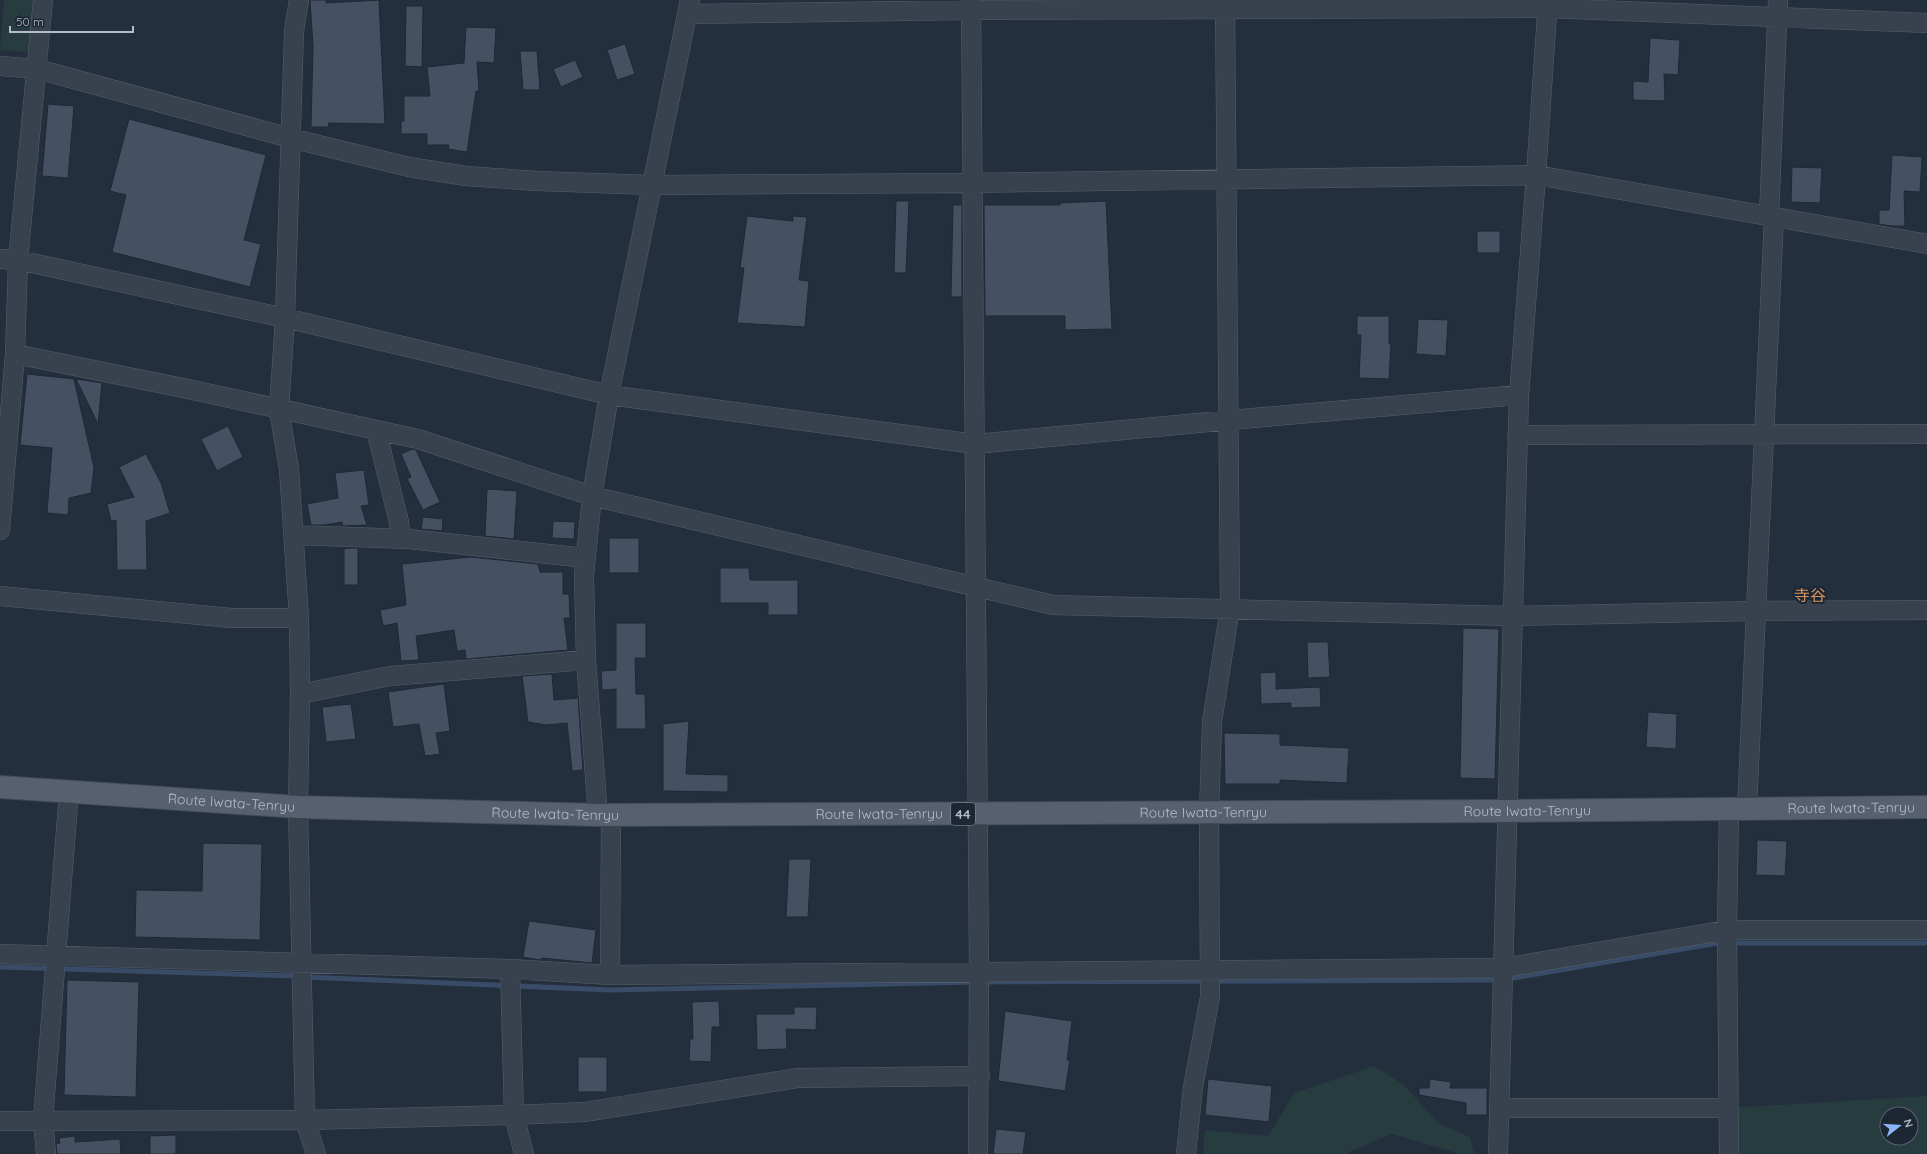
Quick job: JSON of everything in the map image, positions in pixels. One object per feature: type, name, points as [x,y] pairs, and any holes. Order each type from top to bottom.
[{"type":"main road","name":"Route Iwata-Tenryu","points":[[0,787],[298,807],[604,815],[1508,811],[1927,807]]},
{"type":"street","points":[[0,530],[4,431],[15,354],[9,259],[37,69],[43,0]]},
{"type":"street","points":[[299,0],[294,31],[285,318],[279,410],[289,469],[299,618],[300,694],[298,807],[305,1120],[316,1154]]},
{"type":"street","points":[[1498,1154],[1519,395],[1548,4]]},
{"type":"street","points":[[610,975],[604,815],[586,660],[584,576],[592,496],[610,395],[688,7],[1548,4],[1778,9],[1927,23]]},
{"type":"street","points":[[971,5],[980,971],[978,1154]]},
{"type":"street","points":[[1186,1154],[1192,1087],[1210,997],[1209,812],[1212,722],[1230,608],[1230,420],[1225,5]]},
{"type":"street","points":[[1729,1154],[1727,930],[1756,611],[1764,435],[1778,9]]},
{"type":"street","points":[[0,66],[37,69],[290,138],[409,166],[466,176],[537,181],[652,185],[973,183],[1536,175],[1927,244]]},
{"type":"street","points":[[9,259],[285,318],[610,395],[975,444],[1519,395]]},
{"type":"street","points":[[15,354],[188,388],[279,410],[418,439],[592,496],[1053,605],[1230,608],[1513,616],[1756,611],[1927,610]]},
{"type":"street","points":[[376,430],[399,522],[401,539]]},
{"type":"street","points":[[1518,435],[1927,434]]},
{"type":"street","points":[[294,535],[401,539],[586,558]]},
{"type":"street","points":[[0,596],[231,618],[299,618]]},
{"type":"street","points":[[300,694],[390,676],[586,660]]},
{"type":"street","points":[[46,1154],[43,1120],[69,792]]},
{"type":"street","points":[[0,954],[510,968],[610,975],[1210,969],[1503,968],[1727,930],[1927,930]]},
{"type":"street","points":[[510,968],[514,1115],[524,1154]]},
{"type":"street","points":[[0,1121],[305,1120],[584,1112],[797,1078],[980,1076]]},
{"type":"street","points":[[1499,1108],[1728,1108]]},
{"type":"green space","points":[[4,0],[42,0],[38,53],[0,50]]},
{"type":"green space","points":[[1374,1066],[1404,1085],[1438,1123],[1470,1137],[1474,1154],[1460,1154],[1392,1134],[1344,1154],[1203,1154],[1205,1130],[1268,1136],[1294,1093]]},
{"type":"green space","points":[[1927,1096],[1927,1154],[1729,1154],[1728,1108]]},
{"type":"building","points":[[310,0],[326,0],[326,3],[379,0],[385,124],[329,123],[328,127],[311,127],[313,47]]},
{"type":"building","points":[[406,6],[423,6],[422,67],[405,66]]},
{"type":"building","points":[[466,27],[496,28],[494,63],[477,62],[479,91],[476,91],[467,152],[448,149],[449,145],[427,145],[427,134],[401,134],[401,121],[404,121],[404,96],[430,96],[427,67],[464,63]]},
{"type":"building","points":[[1650,38],[1680,40],[1678,75],[1664,74],[1665,101],[1633,100],[1633,81],[1648,82]]},
{"type":"building","points":[[625,44],[635,74],[617,80],[607,50]]},
{"type":"building","points":[[520,51],[537,51],[540,90],[523,90]]},
{"type":"building","points":[[575,60],[583,77],[561,87],[553,69]]},
{"type":"building","points":[[48,104],[74,106],[68,178],[42,176]]},
{"type":"building","points":[[129,119],[266,155],[244,240],[261,244],[250,287],[112,252],[126,195],[110,191]]},
{"type":"building","points":[[1892,155],[1922,157],[1920,192],[1904,191],[1905,226],[1879,224],[1879,210],[1889,210]]},
{"type":"building","points":[[1792,167],[1822,168],[1820,203],[1791,202]]},
{"type":"building","points":[[896,201],[909,201],[906,273],[894,273]]},
{"type":"building","points":[[1106,201],[1112,329],[1065,330],[1065,316],[985,316],[984,205],[1060,205],[1060,203]]},
{"type":"building","points":[[953,205],[962,205],[962,297],[951,297]]},
{"type":"building","points":[[747,216],[793,221],[793,216],[807,217],[799,280],[809,281],[805,327],[737,323],[744,268],[740,268]]},
{"type":"building","points":[[1477,231],[1500,231],[1500,253],[1477,253]]},
{"type":"building","points":[[1357,316],[1389,316],[1389,344],[1391,344],[1389,379],[1359,378],[1361,335],[1357,335]]},
{"type":"building","points":[[1418,319],[1448,320],[1446,356],[1416,354]]},
{"type":"building","points":[[27,374],[74,379],[94,468],[91,493],[69,498],[68,515],[47,513],[52,448],[20,445]]},
{"type":"building","points":[[76,379],[102,383],[98,424]]},
{"type":"building","points":[[228,426],[243,457],[217,471],[201,439]]},
{"type":"building","points":[[413,449],[416,450],[440,502],[423,510],[407,479],[411,477],[401,454]]},
{"type":"building","points":[[146,454],[161,483],[170,513],[146,521],[147,570],[117,570],[116,520],[111,521],[107,504],[134,497],[119,467]]},
{"type":"building","points":[[364,470],[369,505],[361,506],[367,525],[343,526],[342,522],[324,525],[311,525],[307,504],[338,498],[335,473]]},
{"type":"building","points":[[487,489],[517,491],[514,539],[485,536]]},
{"type":"building","points":[[423,517],[443,519],[442,531],[421,529]]},
{"type":"building","points":[[553,521],[575,522],[574,539],[552,538]]},
{"type":"building","points":[[609,538],[639,538],[639,573],[609,573]]},
{"type":"building","points":[[358,548],[358,585],[344,585],[344,549]]},
{"type":"building","points":[[471,557],[538,564],[540,572],[563,572],[563,594],[569,594],[570,618],[564,618],[568,650],[466,659],[465,650],[457,651],[454,630],[416,636],[419,660],[401,661],[397,623],[383,626],[380,610],[406,605],[402,564]]},
{"type":"building","points":[[720,568],[749,568],[750,580],[798,580],[798,615],[768,615],[768,603],[720,603]]},
{"type":"building","points":[[616,623],[646,623],[646,658],[635,658],[636,694],[645,694],[646,729],[616,729],[616,689],[602,690],[601,671],[616,670]]},
{"type":"building","points":[[1463,628],[1499,629],[1495,779],[1460,778]]},
{"type":"building","points":[[1307,642],[1328,642],[1330,677],[1308,678]]},
{"type":"building","points":[[1276,672],[1276,689],[1320,687],[1321,707],[1291,708],[1291,703],[1261,704],[1260,673]]},
{"type":"building","points":[[552,674],[554,700],[578,698],[583,770],[572,771],[567,723],[546,725],[528,722],[522,676]]},
{"type":"building","points":[[444,684],[450,731],[436,733],[440,754],[425,756],[419,724],[393,727],[388,692]]},
{"type":"building","points":[[351,704],[356,739],[326,742],[322,707]]},
{"type":"building","points":[[1648,712],[1677,714],[1676,749],[1646,747]]},
{"type":"building","points":[[689,721],[686,774],[728,775],[728,792],[663,791],[663,724]]},
{"type":"building","points":[[1224,733],[1280,734],[1280,745],[1349,748],[1347,783],[1280,780],[1280,784],[1225,784]]},
{"type":"building","points":[[1757,840],[1787,841],[1785,876],[1756,875]]},
{"type":"building","points":[[203,843],[262,844],[260,940],[135,937],[136,890],[202,891]]},
{"type":"building","points":[[789,859],[811,859],[808,917],[786,917]]},
{"type":"building","points":[[529,921],[596,930],[592,963],[542,958],[541,960],[523,957]]},
{"type":"building","points":[[67,980],[139,982],[136,1097],[64,1095]]},
{"type":"building","points":[[719,1001],[720,1027],[712,1027],[711,1062],[689,1061],[690,1039],[693,1039],[692,1002]]},
{"type":"building","points":[[794,1007],[817,1007],[816,1030],[786,1029],[787,1049],[757,1050],[756,1014],[794,1014]]},
{"type":"building","points":[[1005,1011],[1072,1021],[1067,1060],[1070,1060],[1065,1091],[998,1081]]},
{"type":"building","points":[[578,1057],[607,1057],[607,1092],[578,1092]]},
{"type":"building","points":[[1208,1079],[1272,1086],[1269,1122],[1205,1115]]},
{"type":"building","points":[[1430,1079],[1451,1082],[1450,1088],[1487,1088],[1487,1115],[1466,1115],[1466,1103],[1419,1095],[1419,1088],[1429,1088]]},
{"type":"building","points":[[996,1129],[1026,1132],[1023,1154],[993,1154]]},
{"type":"building","points":[[176,1135],[176,1154],[150,1154],[150,1136]]},
{"type":"building","points":[[75,1136],[75,1142],[120,1139],[121,1154],[57,1154],[56,1144],[60,1143],[59,1138]]},
{"type":"waterway","points":[[1507,979],[1718,943],[1927,943]]},
{"type":"waterway","points":[[0,967],[297,976]]},
{"type":"waterway","points":[[305,977],[611,990],[975,982]]},
{"type":"waterway","points":[[983,982],[1499,980]]},
{"type":"district","name":"寺谷","points":[[1810,595]]}]
